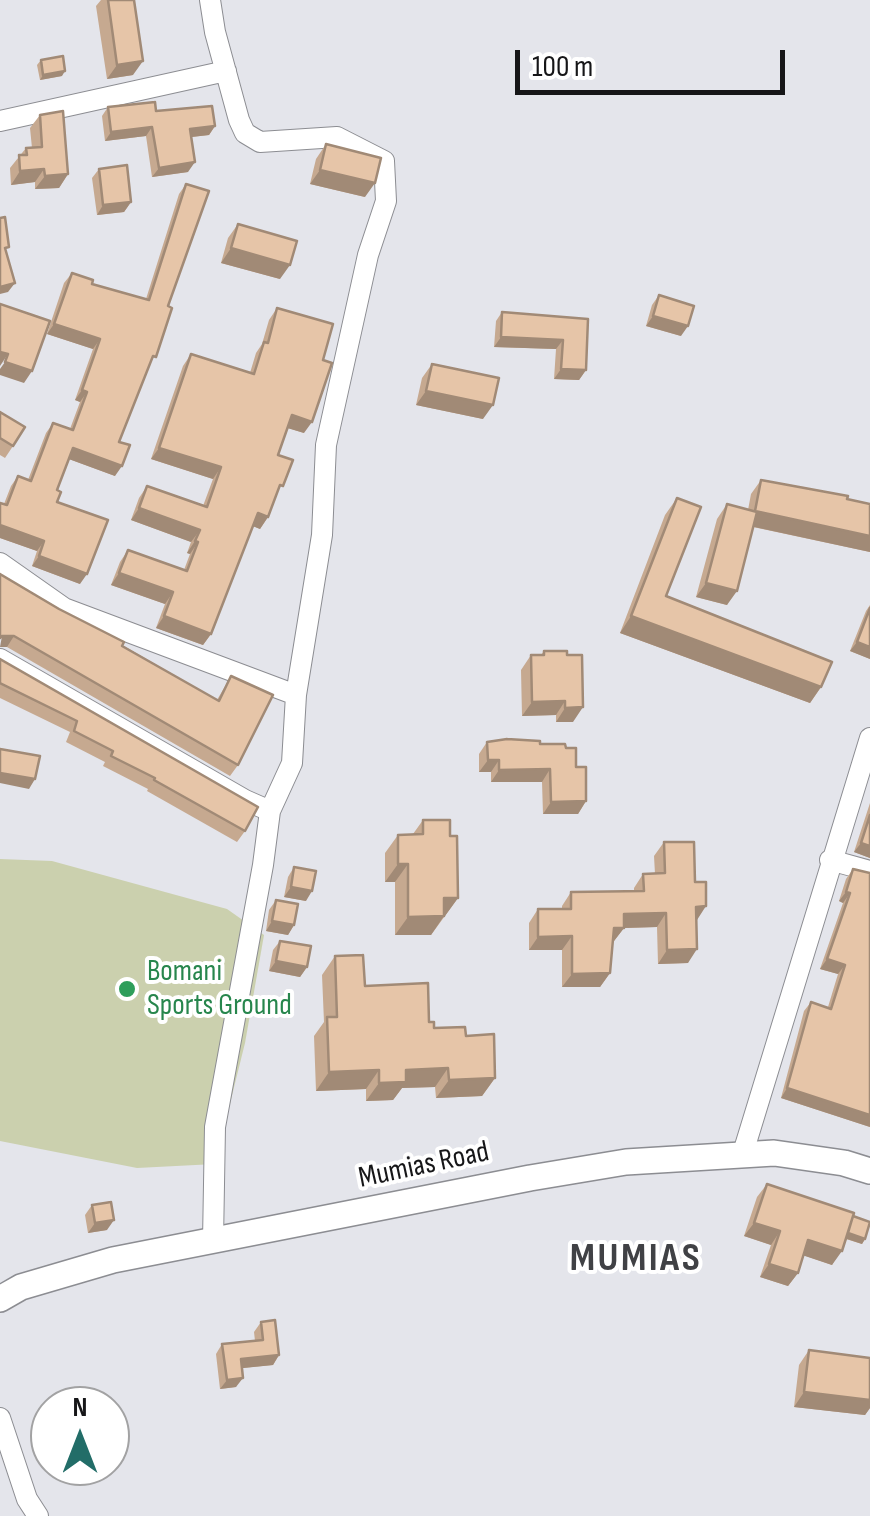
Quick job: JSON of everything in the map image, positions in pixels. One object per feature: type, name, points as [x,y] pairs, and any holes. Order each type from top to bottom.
[{"type":"street","points":[[210,0],[238,120],[245,133],[260,142],[336,137],[384,161],[386,201],[368,255],[326,446],[322,535],[296,695],[292,762],[270,811],[215,1127],[213,1241]]},
{"type":"street","points":[[0,121],[226,71]]},
{"type":"street","points":[[0,564],[64,608],[296,695]]},
{"type":"street","points":[[0,659],[270,811]]},
{"type":"street","points":[[742,1156],[870,738]]},
{"type":"street","points":[[830,860],[870,872]]},
{"type":"street","name":"Mumias Road","points":[[2,1296],[112,1260],[626,1162],[774,1153],[870,1171]]},
{"type":"street","points":[[0,1418],[28,1500],[38,1516]]},
{"type":"green space","name":"Bomani Sports Ground","points":[[0,859],[52,861],[227,909],[264,935],[245,1043],[215,1164],[137,1168],[0,1141]]},
{"type":"building","points":[[108,0],[134,0],[143,61],[117,65]]},
{"type":"building","points":[[63,56],[65,71],[43,75],[41,60]]},
{"type":"building","points":[[155,102],[156,111],[212,106],[215,126],[190,129],[195,162],[159,168],[152,127],[111,132],[108,107]]},
{"type":"building","points":[[63,111],[68,174],[45,176],[44,169],[20,171],[19,155],[27,155],[26,148],[42,147],[40,115]]},
{"type":"building","points":[[326,144],[381,158],[375,183],[320,170]]},
{"type":"building","points":[[127,165],[131,202],[103,205],[99,169]]},
{"type":"building","points":[[186,184],[209,191],[168,306],[172,308],[156,357],[153,356],[119,442],[130,445],[122,466],[73,448],[57,490],[61,492],[57,502],[108,520],[87,574],[39,556],[44,541],[0,525],[0,503],[7,505],[18,476],[31,481],[53,423],[73,430],[87,392],[82,390],[100,339],[54,324],[72,273],[93,280],[92,284],[149,300]]},
{"type":"building","points":[[5,217],[9,247],[5,248],[15,283],[0,287],[0,218]]},
{"type":"building","points":[[238,224],[297,241],[290,265],[231,248]]},
{"type":"building","points":[[659,295],[694,306],[688,326],[653,316]]},
{"type":"building","points":[[0,304],[50,321],[32,371],[5,362],[8,354],[0,352]]},
{"type":"building","points":[[277,308],[333,324],[323,360],[332,363],[312,422],[292,415],[278,455],[293,460],[268,517],[258,513],[211,634],[164,616],[173,592],[119,573],[128,550],[187,571],[200,530],[139,508],[147,486],[207,507],[221,467],[159,448],[191,354],[254,374],[264,342],[268,343]]},
{"type":"building","points":[[502,312],[588,319],[586,370],[561,369],[563,340],[501,337]]},
{"type":"building","points":[[432,364],[499,378],[493,405],[426,391]]},
{"type":"building","points":[[0,412],[25,427],[13,446],[0,438]]},
{"type":"building","points":[[761,480],[848,496],[847,499],[870,504],[870,536],[755,511]]},
{"type":"building","points":[[677,498],[701,507],[666,596],[832,662],[821,687],[631,616]]},
{"type":"building","points":[[727,504],[757,512],[737,591],[706,583]]},
{"type":"building","points":[[0,574],[124,642],[122,646],[219,701],[231,676],[273,695],[238,765],[14,636],[0,638]]},
{"type":"building","points":[[870,608],[870,647],[857,642]]},
{"type":"building","points":[[544,651],[582,655],[583,707],[565,708],[565,701],[532,702],[531,655],[544,655]]},
{"type":"building","points":[[0,659],[258,807],[245,831],[111,756],[113,751],[74,731],[77,721],[0,683]]},
{"type":"building","points":[[507,739],[576,748],[576,767],[586,767],[586,801],[551,802],[550,769],[499,770],[499,760],[488,760],[487,742]]},
{"type":"building","points":[[0,749],[40,756],[35,779],[0,773]]},
{"type":"building","points":[[870,815],[870,846],[861,843]]},
{"type":"building","points":[[423,820],[450,820],[450,836],[457,836],[458,898],[444,898],[444,916],[408,917],[408,864],[398,864],[398,835],[423,834]]},
{"type":"building","points":[[664,842],[694,842],[695,882],[706,882],[706,906],[696,907],[697,949],[667,950],[666,913],[624,914],[624,928],[614,928],[610,973],[572,974],[572,936],[538,937],[538,909],[571,909],[571,892],[644,891],[643,874],[665,873]]},
{"type":"building","points":[[294,867],[316,871],[312,891],[291,887]]},
{"type":"building","points":[[853,869],[870,873],[870,1115],[787,1088],[811,1002],[831,1009],[845,965],[827,959],[850,893],[846,892]]},
{"type":"building","points":[[276,900],[298,904],[294,925],[272,921]]},
{"type":"building","points":[[280,941],[311,946],[307,967],[276,961]]},
{"type":"building","points":[[363,955],[365,986],[428,983],[429,1022],[434,1022],[434,1028],[465,1027],[466,1036],[494,1034],[495,1078],[449,1080],[448,1068],[406,1070],[406,1082],[379,1083],[379,1070],[329,1072],[327,1017],[337,1017],[335,956]]},
{"type":"building","points":[[767,1184],[854,1213],[842,1251],[808,1240],[798,1273],[769,1264],[780,1231],[754,1223]]},
{"type":"building","points":[[111,1202],[114,1220],[95,1223],[92,1205]]},
{"type":"building","points":[[853,1216],[870,1222],[865,1239],[848,1233]]},
{"type":"building","points":[[275,1320],[279,1355],[241,1359],[243,1378],[227,1380],[222,1344],[263,1340],[261,1322]]},
{"type":"building","points":[[809,1350],[870,1358],[870,1400],[804,1392]]},
{"type":"place","name":"Bomani Sports Ground","points":[[127,989]]},
{"type":"district","name":"MUMIAS","points":[[636,1260]]}]
